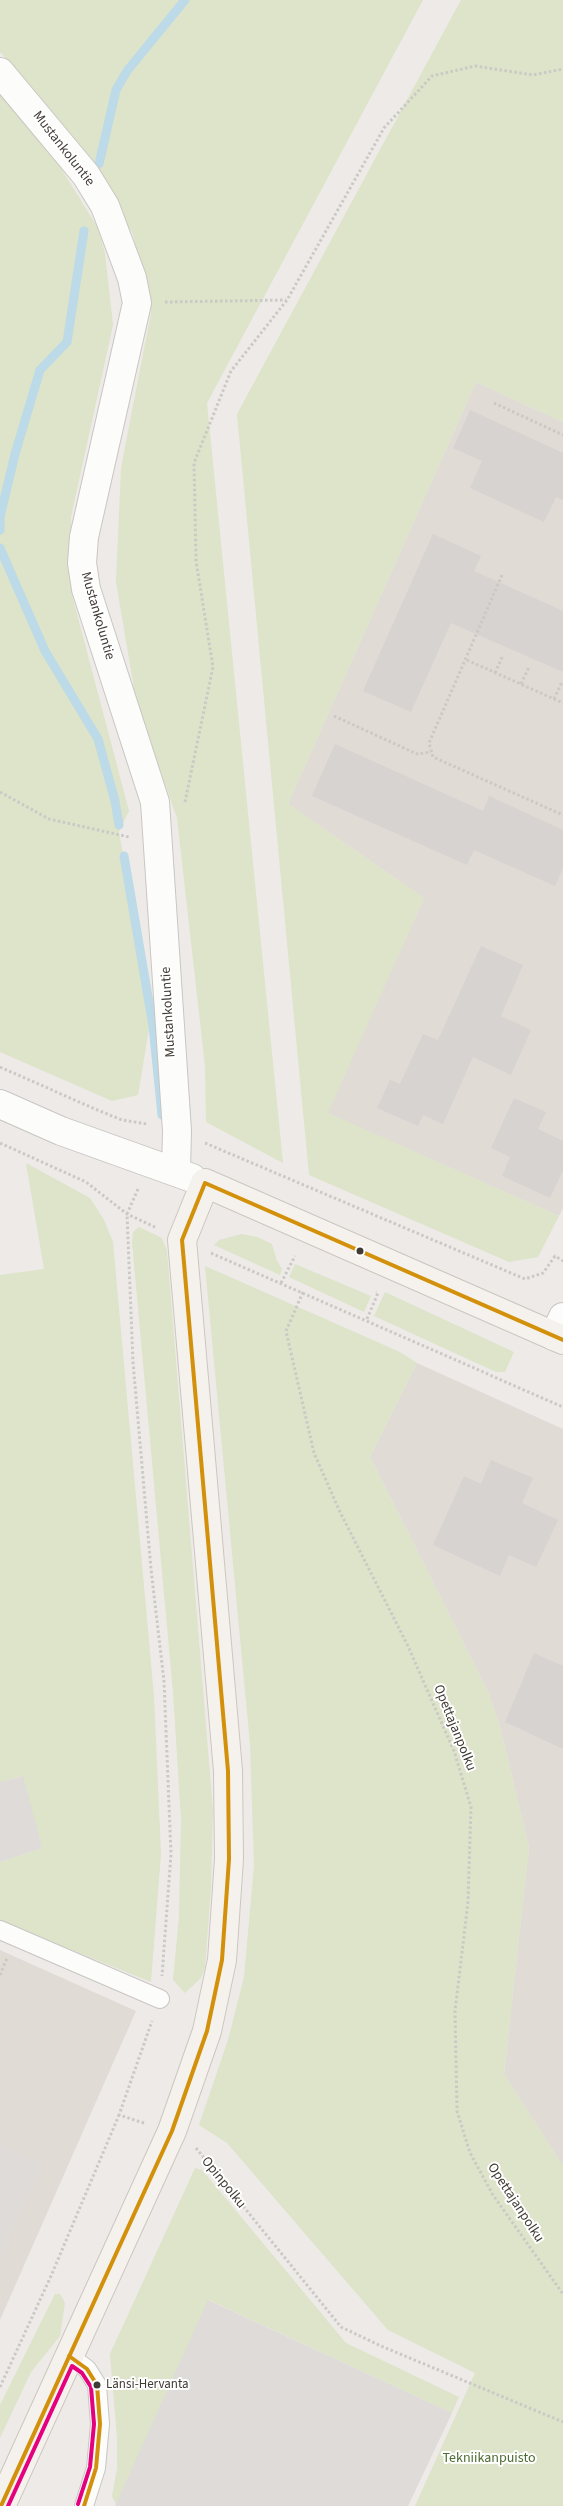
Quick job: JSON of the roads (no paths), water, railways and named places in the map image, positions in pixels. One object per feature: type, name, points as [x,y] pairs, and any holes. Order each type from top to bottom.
[{"type":"main road","points":[[1,2506],[172,2131],[207,2031],[222,1960],[229,1859],[228,1771],[182,1240],[205,1183],[560,1331]]},
{"type":"street","name":"Mustankoluntie","points":[[0,72],[32,108],[91,183],[104,206],[132,278],[137,302],[84,537],[82,563],[86,589],[149,778],[155,802],[176,1131],[176,1171]]},
{"type":"street","points":[[0,1104],[61,1131],[205,1183]]},
{"type":"lane","points":[[0,1930],[160,1999]]},
{"type":"lane","points":[[69,2356],[87,2368],[97,2385],[100,2424],[96,2468],[84,2506]]},
{"type":"waterway","points":[[99,164],[116,90],[127,71],[185,0]]},
{"type":"waterway","points":[[0,530],[0,517],[15,454],[40,370],[67,342],[84,231]]},
{"type":"waterway","points":[[0,548],[45,651],[98,739],[115,801],[119,825]]},
{"type":"waterway","points":[[124,856],[153,1026],[162,1115]]},
{"type":"place","name":"Länsi-Hervanta","points":[[97,2385]]},
{"type":"park label","name":"Tekniikanpuisto","points":[[489,2459]]}]
